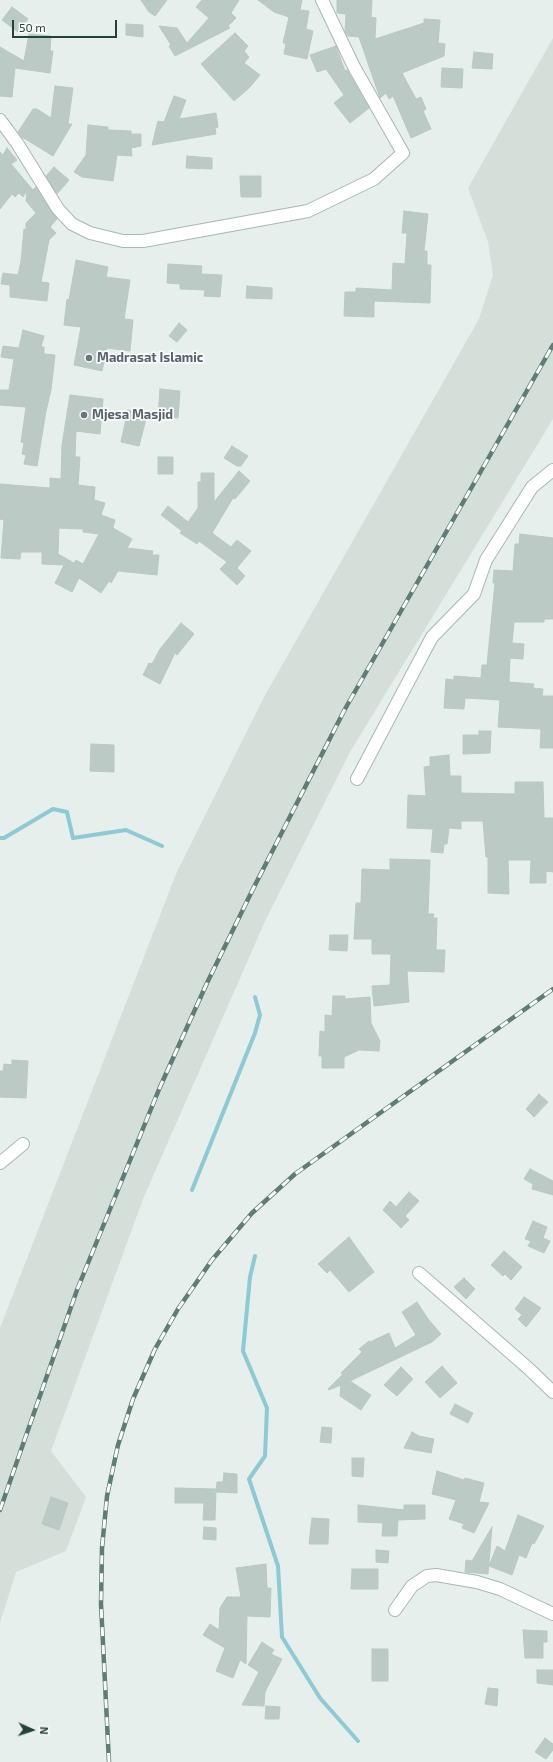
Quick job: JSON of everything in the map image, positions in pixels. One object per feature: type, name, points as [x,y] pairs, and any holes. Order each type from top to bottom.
[{"type":"street","points":[[0,120],[17,143],[58,209],[72,224],[90,233],[123,241],[144,241],[308,211],[374,179],[403,154],[354,67],[322,0]]},
{"type":"street","points":[[356,779],[432,637],[474,594],[486,560],[532,487],[553,470]]},
{"type":"street","points":[[0,1163],[23,1144]]},
{"type":"street","points":[[419,1273],[528,1368],[553,1392]]},
{"type":"street","points":[[395,1610],[412,1586],[427,1576],[436,1576],[477,1582],[500,1589],[553,1614]]},
{"type":"shaded area","points":[[553,38],[553,419],[350,752],[266,919],[143,1199],[51,1451],[86,1497],[66,1551],[16,1572],[0,1623],[0,1328],[176,874],[264,697],[479,319],[493,275],[488,242],[468,188]]},
{"type":"building","points":[[141,0],[167,0],[155,16],[149,12]]},
{"type":"building","points":[[202,0],[239,0],[231,13],[236,18],[228,26],[230,28],[175,56],[169,46],[171,45],[159,26],[177,28],[187,43],[209,18],[196,7]]},
{"type":"building","points":[[258,0],[302,0],[300,10],[309,11],[306,29],[313,31],[307,59],[284,54],[286,43],[283,43],[289,17],[274,12]]},
{"type":"building","points":[[337,0],[372,0],[371,17],[376,18],[375,39],[424,23],[424,19],[440,20],[438,43],[445,44],[444,56],[402,73],[416,99],[421,97],[426,109],[423,111],[431,129],[411,138],[393,96],[389,99],[386,93],[380,98],[359,37],[348,36],[345,32],[346,14],[337,13]]},
{"type":"building","points":[[12,7],[28,19],[18,32],[2,20]]},
{"type":"building","points":[[126,24],[143,25],[143,37],[126,35]]},
{"type":"building","points":[[235,33],[248,46],[244,51],[249,57],[244,63],[260,75],[249,88],[234,101],[201,64]]},
{"type":"building","points":[[29,34],[51,36],[50,51],[53,51],[50,73],[15,68],[12,97],[0,96],[0,47],[24,61]]},
{"type":"building","points":[[336,46],[345,71],[347,70],[369,108],[350,123],[334,103],[344,95],[326,69],[317,72],[310,55]]},
{"type":"building","points":[[474,52],[493,54],[492,69],[472,68]]},
{"type":"building","points":[[442,68],[463,69],[462,88],[441,87]]},
{"type":"building","points":[[55,86],[73,88],[68,124],[72,124],[53,156],[22,137],[18,132],[33,109],[37,109],[51,118]]},
{"type":"building","points":[[174,96],[186,100],[179,119],[216,113],[218,127],[215,128],[216,134],[152,145],[158,121],[164,122]]},
{"type":"building","points":[[88,125],[108,127],[108,130],[131,131],[131,134],[141,134],[141,146],[131,148],[132,156],[117,155],[113,181],[82,177],[74,172],[86,155]]},
{"type":"building","points":[[7,148],[17,160],[11,164],[33,190],[36,187],[57,219],[50,227],[56,233],[49,240],[41,282],[49,283],[47,301],[10,297],[10,285],[1,284],[3,273],[18,275],[24,229],[26,230],[26,223],[36,213],[26,201],[27,190],[23,197],[19,193],[15,197],[12,194],[0,209],[0,152],[3,155]]},
{"type":"building","points":[[187,156],[212,158],[212,169],[186,168]]},
{"type":"building","points":[[54,167],[69,180],[57,194],[46,176]]},
{"type":"building","points":[[240,176],[261,176],[261,197],[241,197]]},
{"type":"building","points":[[404,211],[428,214],[424,251],[427,251],[427,265],[431,265],[430,303],[374,301],[374,317],[344,316],[345,292],[356,292],[356,288],[392,290],[393,263],[405,264],[407,233],[402,233]]},
{"type":"building","points":[[76,260],[108,267],[106,277],[130,280],[124,319],[133,320],[130,351],[107,348],[102,371],[74,365],[81,327],[64,325],[67,299],[69,300]]},
{"type":"building","points":[[168,264],[202,266],[201,274],[222,275],[220,297],[204,296],[205,290],[180,289],[180,284],[167,283]]},
{"type":"building","points":[[247,286],[272,288],[272,299],[246,298]]},
{"type":"building","points":[[179,323],[187,330],[177,342],[169,336]]},
{"type":"building","points":[[23,330],[44,336],[41,347],[44,347],[44,354],[55,355],[51,390],[37,466],[24,464],[26,455],[22,454],[24,443],[21,442],[26,407],[0,405],[0,390],[9,390],[14,359],[1,357],[3,346],[19,348]]},
{"type":"building","points":[[160,389],[180,391],[178,418],[158,416]]},
{"type":"building","points":[[70,395],[103,399],[100,434],[76,431],[75,457],[80,457],[78,485],[95,487],[94,500],[105,503],[101,515],[115,520],[113,528],[132,539],[127,548],[153,551],[152,555],[159,555],[157,575],[118,571],[111,583],[109,581],[101,593],[79,578],[72,592],[55,583],[64,565],[42,564],[42,552],[21,552],[20,559],[1,558],[4,520],[0,519],[0,484],[50,488],[50,478],[61,479],[62,445]],"holes":[[[59,528],[83,529],[83,532],[99,534],[83,564],[76,560],[74,563],[58,554]]]},
{"type":"building","points":[[128,410],[147,415],[139,446],[121,442]]},
{"type":"building","points":[[232,446],[248,456],[241,466],[237,466],[224,458]]},
{"type":"building","points":[[158,457],[173,457],[173,474],[158,474]]},
{"type":"building","points":[[239,471],[250,481],[235,499],[233,498],[212,533],[231,547],[237,540],[251,551],[237,568],[245,576],[237,585],[220,569],[227,562],[199,541],[197,544],[180,533],[182,531],[161,515],[168,506],[188,522],[198,508],[198,482],[201,482],[201,473],[214,473],[214,502]]},
{"type":"building","points":[[520,534],[553,538],[553,619],[544,619],[544,622],[514,622],[512,643],[524,644],[523,659],[510,658],[509,682],[534,684],[533,688],[543,689],[542,696],[553,696],[553,748],[540,748],[541,729],[498,727],[500,700],[465,698],[464,709],[444,708],[446,679],[454,680],[454,676],[481,678],[482,665],[487,665],[495,583],[493,583],[494,570],[513,571],[515,544],[519,544]]},
{"type":"building","points":[[181,623],[194,634],[177,655],[175,653],[160,684],[143,675],[149,663],[152,664],[160,649]]},
{"type":"building","points":[[479,731],[491,731],[490,753],[463,754],[463,735],[479,735]]},
{"type":"building","points":[[91,744],[114,745],[114,772],[90,771]]},
{"type":"building","points":[[449,755],[450,776],[461,776],[461,793],[515,794],[515,782],[543,782],[544,818],[553,818],[553,872],[546,871],[546,883],[530,883],[531,860],[508,860],[509,894],[488,893],[488,857],[486,857],[483,821],[461,821],[461,829],[449,828],[447,844],[444,844],[443,853],[431,852],[433,829],[407,828],[408,795],[426,796],[424,767],[430,766],[430,757]]},
{"type":"building","points":[[390,859],[430,860],[428,914],[434,914],[433,918],[437,918],[436,950],[445,950],[444,972],[407,971],[409,1002],[374,1006],[372,986],[390,985],[391,954],[372,954],[372,939],[354,939],[356,903],[361,903],[362,869],[390,870]]},
{"type":"building","points":[[330,935],[348,935],[347,951],[329,950]]},
{"type":"building","points":[[333,996],[345,996],[345,999],[370,997],[371,1023],[380,1041],[379,1051],[359,1050],[344,1057],[344,1068],[322,1068],[322,1056],[319,1056],[320,1031],[325,1032],[325,1015],[332,1016]]},
{"type":"building","points":[[12,1060],[28,1061],[26,1098],[0,1097],[0,1071],[3,1071],[4,1064],[12,1065]]},
{"type":"building","points":[[539,1094],[548,1102],[534,1117],[526,1109]]},
{"type":"building","points":[[530,1169],[553,1181],[553,1195],[532,1189],[533,1184],[524,1179]]},
{"type":"building","points":[[409,1192],[419,1201],[405,1216],[409,1220],[401,1228],[383,1210],[390,1201],[396,1207]]},
{"type":"building","points":[[533,1221],[547,1227],[543,1238],[550,1241],[544,1253],[528,1246],[531,1241],[525,1239]]},
{"type":"building","points":[[349,1237],[374,1272],[349,1292],[330,1270],[327,1273],[318,1264]]},
{"type":"building","points":[[504,1251],[522,1267],[511,1280],[505,1274],[503,1276],[491,1265]]},
{"type":"building","points":[[464,1278],[475,1289],[466,1299],[454,1287]]},
{"type":"building","points":[[524,1297],[541,1308],[526,1327],[518,1319],[522,1315],[515,1309]]},
{"type":"building","points":[[417,1302],[428,1319],[441,1334],[432,1342],[350,1381],[371,1395],[361,1410],[340,1396],[341,1385],[329,1390],[328,1389],[343,1374],[341,1373],[362,1352],[359,1349],[369,1341],[370,1342],[389,1333],[395,1348],[416,1335],[402,1312]]},
{"type":"building","points":[[442,1366],[457,1383],[440,1398],[425,1382]]},
{"type":"building","points":[[401,1367],[413,1379],[397,1396],[384,1385]]},
{"type":"building","points":[[455,1404],[473,1413],[468,1423],[450,1414]]},
{"type":"building","points":[[322,1427],[332,1428],[331,1443],[320,1442]]},
{"type":"building","points":[[412,1432],[419,1436],[434,1439],[431,1453],[404,1448]]},
{"type":"building","points":[[352,1458],[364,1458],[363,1477],[352,1476]]},
{"type":"building","points":[[437,1471],[464,1480],[465,1478],[484,1483],[479,1502],[489,1503],[474,1533],[462,1528],[464,1524],[449,1519],[456,1500],[432,1494]]},
{"type":"building","points":[[224,1473],[237,1474],[237,1493],[216,1492],[217,1482],[223,1482]]},
{"type":"building","points":[[175,1488],[216,1489],[215,1520],[203,1520],[204,1503],[175,1503]]},
{"type":"building","points":[[51,1497],[68,1503],[59,1530],[42,1524]]},
{"type":"building","points":[[358,1505],[404,1510],[404,1505],[425,1505],[425,1519],[398,1520],[397,1536],[382,1536],[383,1523],[358,1522]]},
{"type":"building","points":[[518,1515],[544,1526],[534,1544],[532,1543],[526,1558],[519,1555],[512,1575],[489,1566],[497,1546],[505,1551]]},
{"type":"building","points":[[312,1518],[329,1519],[328,1544],[309,1544]]},
{"type":"building","points":[[204,1527],[216,1528],[216,1540],[203,1539]]},
{"type":"building","points":[[492,1527],[488,1574],[465,1572],[466,1560],[472,1561]]},
{"type":"building","points":[[376,1550],[389,1551],[388,1563],[376,1562]]},
{"type":"building","points":[[266,1564],[267,1588],[271,1588],[270,1617],[247,1616],[246,1664],[240,1660],[233,1678],[216,1671],[225,1648],[203,1635],[210,1624],[219,1630],[220,1608],[227,1597],[241,1597],[236,1568]]},
{"type":"building","points":[[352,1569],[378,1569],[378,1589],[351,1589]]},
{"type":"building","points":[[523,1630],[547,1631],[547,1642],[543,1642],[543,1658],[525,1658]]},
{"type":"building","points":[[262,1642],[274,1650],[271,1654],[282,1659],[265,1692],[264,1706],[242,1705],[259,1672],[248,1665]]},
{"type":"building","points":[[372,1649],[388,1649],[388,1681],[372,1681]]},
{"type":"building","points":[[537,1670],[553,1670],[553,1685],[537,1683]]},
{"type":"building","points":[[488,1688],[498,1689],[497,1706],[485,1704]]},
{"type":"building","points":[[266,1706],[280,1707],[279,1719],[265,1719]]},
{"type":"building","points":[[545,1738],[553,1744],[553,1750],[546,1759],[535,1752]]},
{"type":"waterway","points":[[0,838],[4,838],[53,809],[67,812],[73,838],[126,830],[162,846]]},
{"type":"waterway","points":[[192,1190],[255,1033],[260,1015],[255,997]]},
{"type":"waterway","points":[[255,1256],[250,1277],[243,1351],[267,1408],[265,1456],[249,1479],[278,1566],[282,1637],[320,1698],[358,1741]]},
{"type":"railway","points":[[0,1510],[77,1290],[160,1087],[207,983],[345,709],[553,345]]},
{"type":"railway","points":[[109,1762],[101,1604],[102,1548],[107,1496],[118,1445],[133,1399],[155,1349],[178,1309],[212,1260],[252,1213],[295,1174],[553,989]]},
{"type":"place","name":"Madrasat Islamic","points":[[89,358]]},
{"type":"place","name":"Mjesa Masjid","points":[[84,415]]}]
